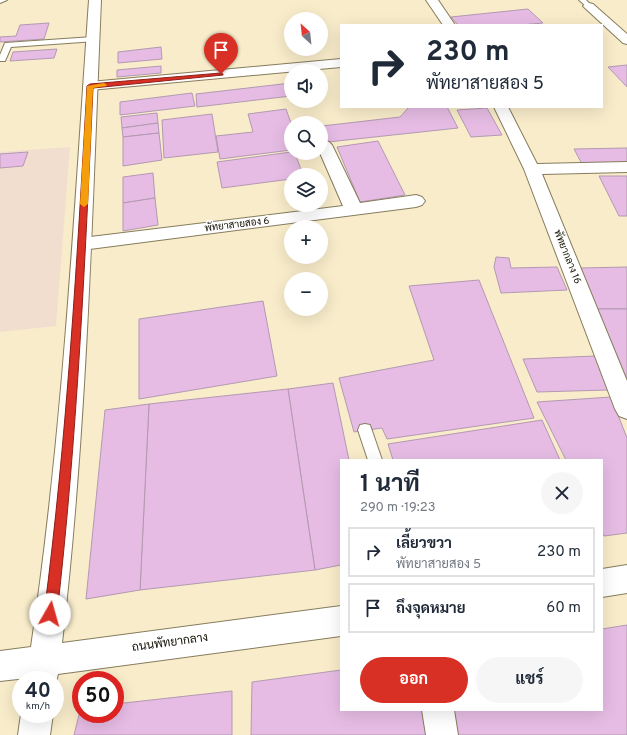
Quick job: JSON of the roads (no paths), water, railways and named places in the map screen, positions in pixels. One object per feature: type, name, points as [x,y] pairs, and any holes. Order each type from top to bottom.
[{"type":"street","points":[[43,670],[62,521],[78,332],[95,0]]},
{"type":"street","points":[[432,0],[448,24]]},
{"type":"street","points":[[585,3],[627,40]]},
{"type":"street","points":[[90,86],[340,63]]},
{"type":"street","name":"พัทยากลาง 16","points":[[502,108],[532,169],[627,409]]},
{"type":"street","points":[[328,154],[354,210]]},
{"type":"street","points":[[532,169],[627,167]]},
{"type":"street","name":"พัทยาสายสอง 6","points":[[82,244],[416,201]]},
{"type":"street","points":[[603,583],[627,579]]},
{"type":"street","name":"ถนนพัทยากลาง","points":[[0,666],[43,670],[340,621]]},
{"type":"street","points":[[438,711],[442,735]]},
{"type":"street","points":[[34,735],[36,723]]},
{"type":"lane","points":[[0,1],[4,0]]},
{"type":"lane","points":[[2,59],[8,45],[93,39]]},
{"type":"lane","points":[[365,430],[375,459]]}]
